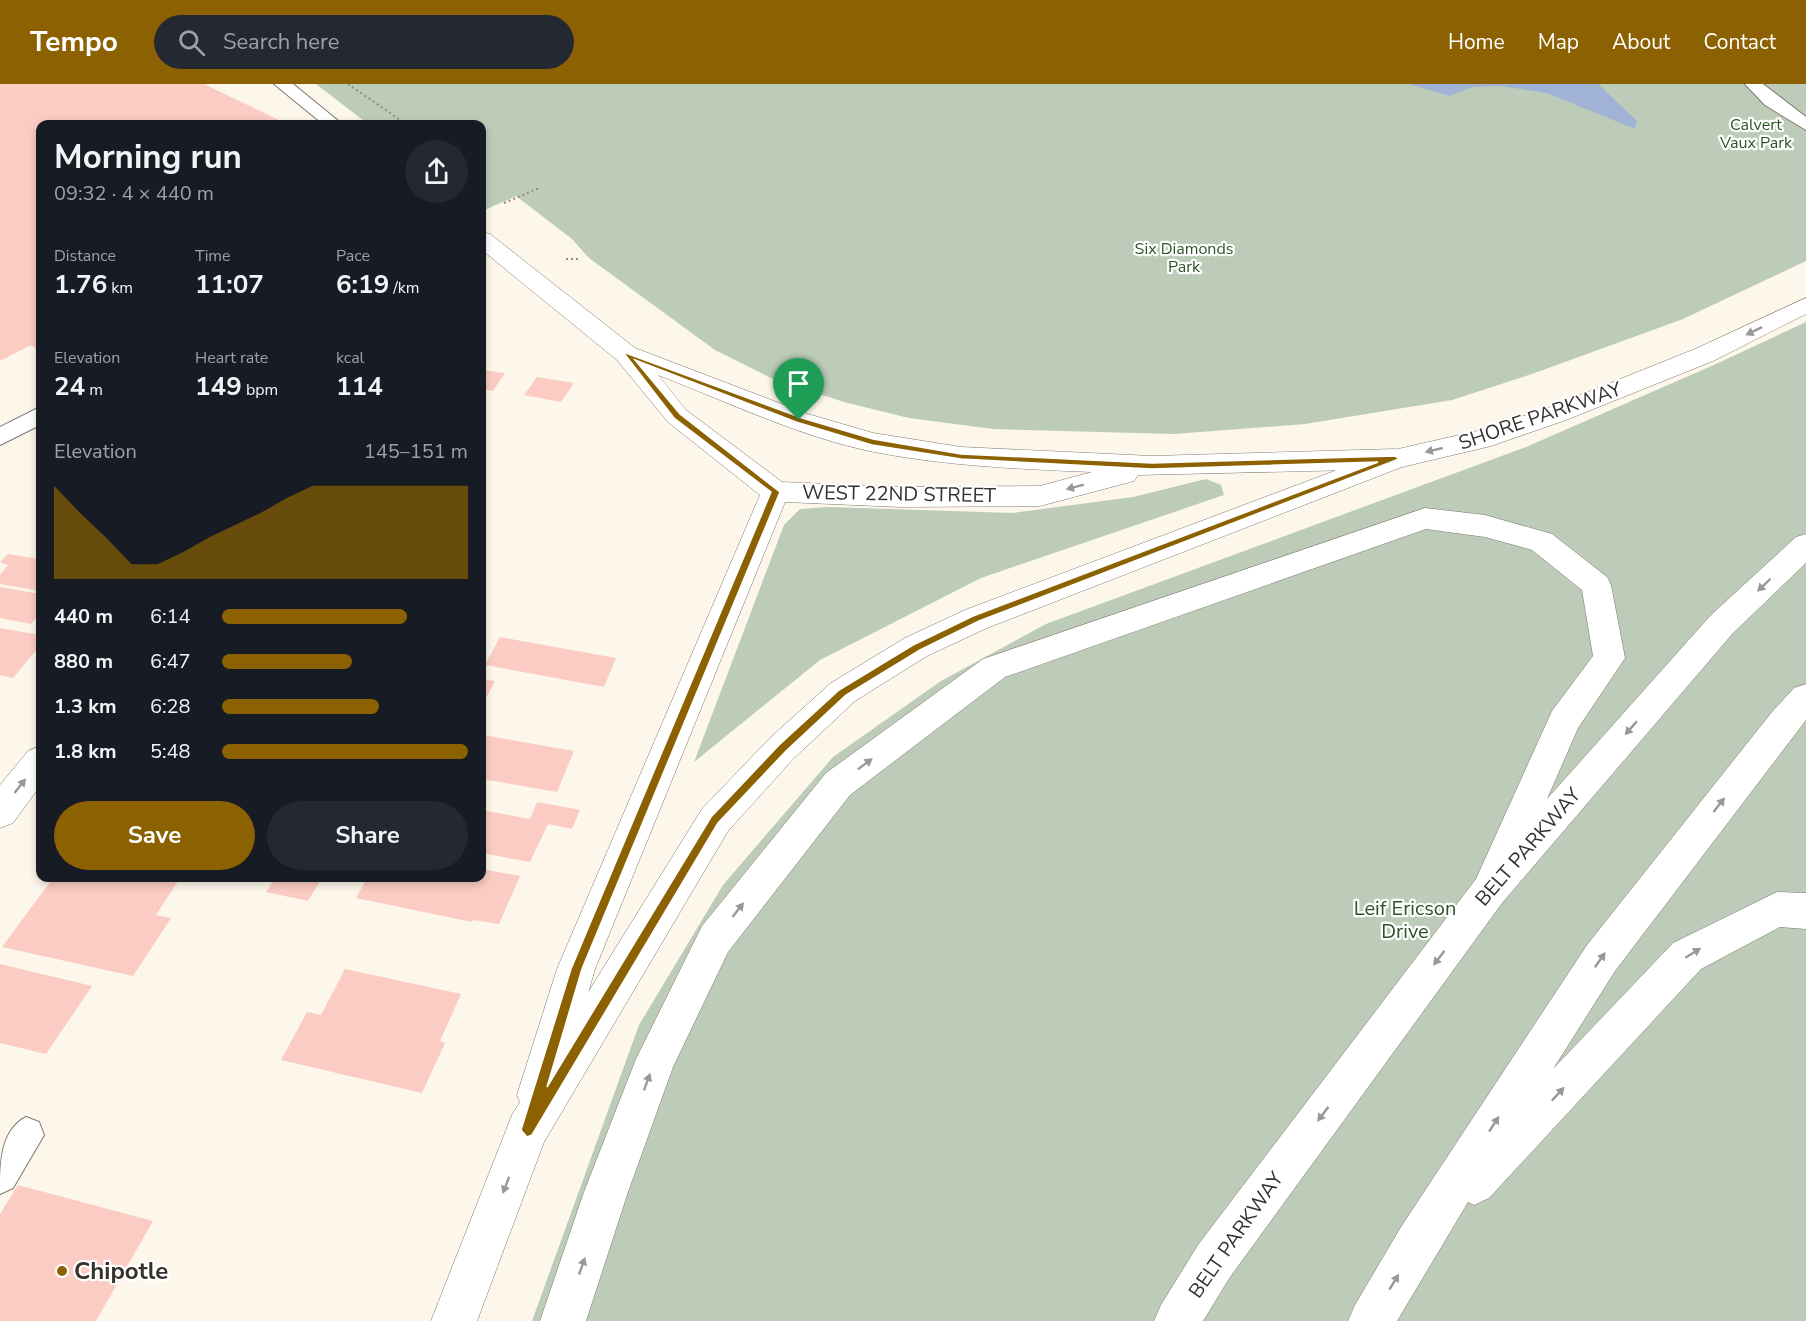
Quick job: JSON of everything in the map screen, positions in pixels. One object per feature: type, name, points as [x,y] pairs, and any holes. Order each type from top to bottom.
[{"type":"main road","name":"WEST 22ND STREET","points":[[486,242],[626,354],[677,416],[776,492],[900,497],[1040,496],[1152,466]]},
{"type":"main road","points":[[486,265],[505,258]]},
{"type":"main road","name":"SHORE PARKWAY","points":[[527,1130],[715,820],[782,748],[843,692],[916,647],[976,619],[1395,459],[1481,440],[1557,414],[1704,355],[1806,305]]},
{"type":"main road","name":"WEST 22ND STREET","points":[[626,354],[775,412],[872,442],[961,456],[1152,466],[1395,459]]},
{"type":"main road","points":[[454,1321],[527,1130],[576,969],[776,492]]},
{"type":"main road","points":[[563,1321],[606,1192],[656,1059],[715,939],[838,784],[994,668],[1425,518],[1485,526],[1542,542],[1596,585],[1609,658],[1564,721],[1489,891]]},
{"type":"main road","name":"BELT PARKWAY","points":[[1177,1321],[1214,1261],[1489,891],[1722,624],[1806,545]]},
{"type":"main road","points":[[1371,1321],[1417,1244],[1600,958],[1806,697]]},
{"type":"main road","points":[[0,812],[36,766]]},
{"type":"main road","points":[[1417,1244],[1687,956],[1778,909],[1806,911]]},
{"type":"lane","points":[[282,84],[328,120]]},
{"type":"lane","points":[[1753,84],[1771,101],[1806,125]]},
{"type":"lane","points":[[0,437],[36,417]]},
{"type":"lane","points":[[0,1175],[26,1135]]},
{"type":"path","points":[[348,84],[400,120]]},
{"type":"path","points":[[504,203],[538,188]]},
{"type":"green space","name":"Six Diamonds Park","points":[[316,84],[1806,84],[1806,261],[1683,319],[1532,374],[1452,400],[1305,424],[1174,434],[993,429],[909,418],[844,402],[771,378],[715,350],[589,258],[572,239],[516,196],[486,209],[486,120],[363,120]]},
{"type":"green space","name":"Leif Ericson Drive","points":[[1806,322],[1806,1321],[532,1321],[639,1025],[723,885],[833,757],[941,681],[1046,624],[1526,447]]},
{"type":"green space","points":[[1206,479],[1221,485],[1224,495],[981,578],[820,660],[694,762],[784,525],[800,509],[829,507],[1013,513],[1133,497]]},
{"type":"water","points":[[1409,84],[1598,84],[1637,121],[1635,129],[1547,93],[1500,86],[1472,87],[1450,96]]},
{"type":"building","points":[[0,84],[204,84],[279,120],[36,120],[36,349],[31,345],[0,361]]},
{"type":"building","points":[[486,371],[505,373],[493,391],[486,390]]},
{"type":"building","points":[[537,377],[574,383],[561,402],[524,395]]},
{"type":"building","points":[[8,554],[36,558],[36,590],[0,584],[0,575],[8,565],[0,562]]},
{"type":"building","points":[[0,587],[36,593],[36,618],[31,624],[0,618]]},
{"type":"building","points":[[0,628],[36,634],[36,651],[13,678],[0,675]]},
{"type":"building","points":[[500,637],[616,658],[604,687],[486,665]]},
{"type":"building","points":[[486,680],[495,681],[486,698]]},
{"type":"building","points":[[486,736],[574,751],[557,792],[486,780]]},
{"type":"building","points":[[537,802],[580,810],[572,829],[548,824],[530,862],[486,854],[486,811],[530,819]]},
{"type":"building","points":[[486,870],[520,876],[499,924],[473,920],[472,922],[356,898],[365,882],[486,882]]},
{"type":"building","points":[[50,882],[177,882],[156,915],[171,918],[133,976],[2,947]]},
{"type":"building","points":[[272,882],[320,882],[308,901],[266,892]]},
{"type":"building","points":[[0,964],[92,986],[46,1054],[0,1043]]},
{"type":"building","points":[[345,969],[461,994],[440,1041],[445,1043],[422,1093],[281,1060],[307,1012],[321,1015]]},
{"type":"building","name":"Chipotle","points":[[18,1185],[153,1221],[96,1321],[0,1321],[0,1214]]},
{"type":"place","name":"Chipotle","points":[[62,1271]]},
{"type":"route","points":[[626,354],[799,420],[872,442],[961,456],[1152,466],[1395,459],[976,619],[916,647],[843,692],[782,748],[715,820],[527,1130],[576,969],[776,492],[677,416],[626,354]]},
{"type":"park label","name":"Calvert Vaux Park","points":[[1756,134]]}]
